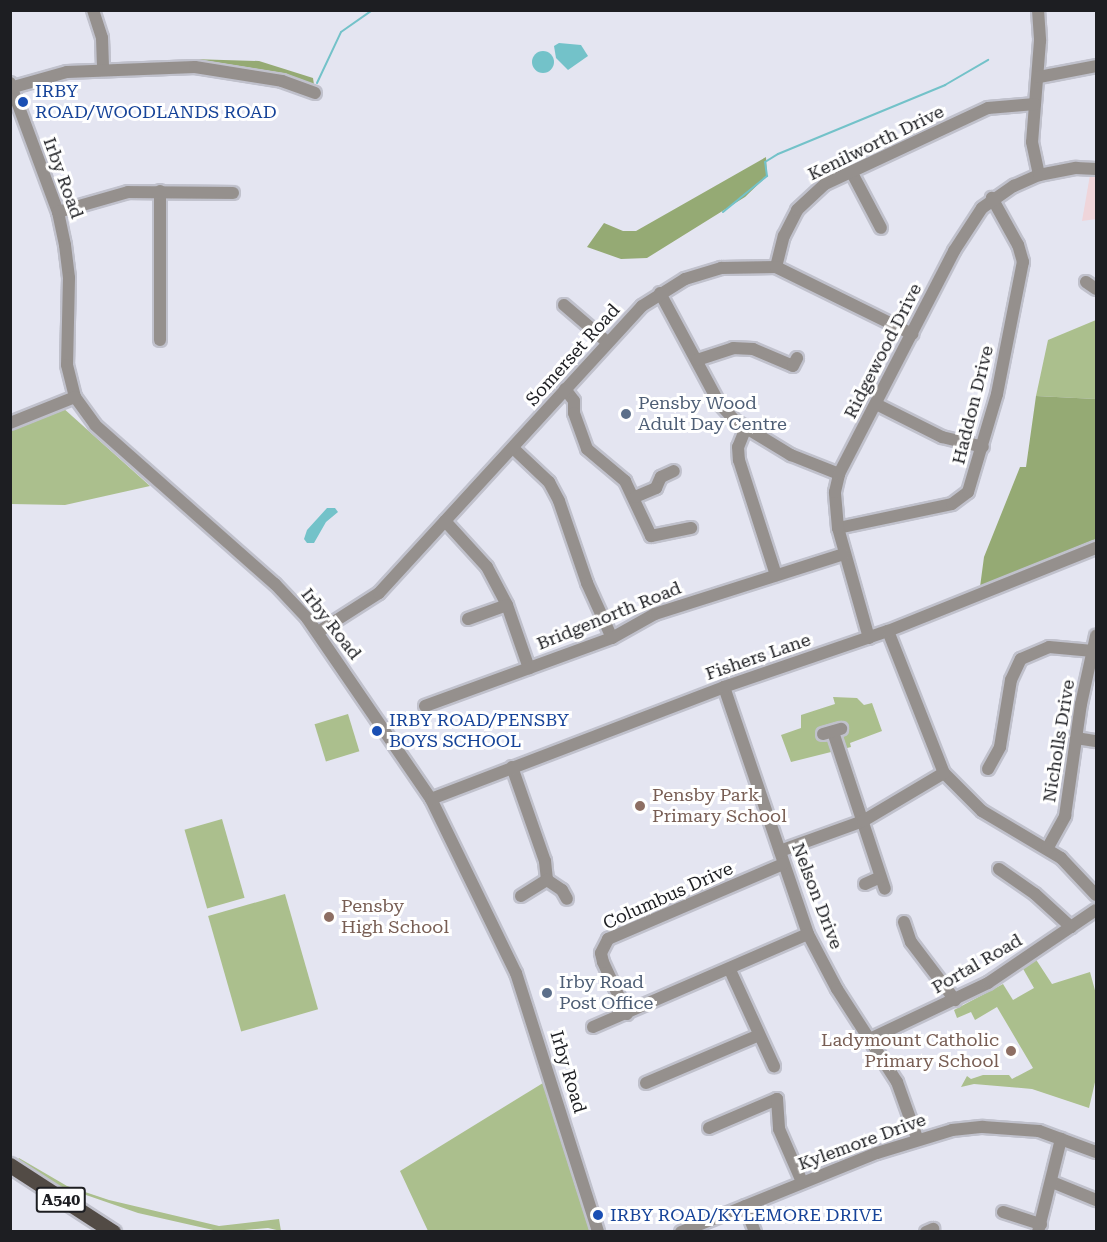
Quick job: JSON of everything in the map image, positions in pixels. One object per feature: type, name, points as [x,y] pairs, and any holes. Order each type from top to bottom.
[{"type":"main road","name":"A540","points":[[10,1165],[113,1232]]},
{"type":"street","points":[[93,10],[100,25],[103,68]]},
{"type":"street","points":[[1038,10],[1039,77],[1032,142],[1039,176]]},
{"type":"street","points":[[1039,77],[1096,66]]},
{"type":"street","points":[[11,86],[67,72],[103,68],[216,68],[282,81],[315,93]]},
{"type":"street","name":"Irby Road","points":[[11,86],[58,212],[69,279],[67,365],[75,397],[95,425],[275,584],[318,632],[431,799],[516,973],[598,1232]]},
{"type":"street","name":"Kenilworth Drive","points":[[776,267],[784,236],[802,202],[825,184],[988,108],[1035,104]]},
{"type":"street","name":"Ridgewood Drive","points":[[869,638],[843,554],[838,528],[835,492],[839,474],[954,251],[992,198],[1039,176],[1076,168],[1096,169]]},
{"type":"street","points":[[852,173],[880,228]]},
{"type":"street","points":[[160,191],[164,332]]},
{"type":"street","points":[[58,212],[129,192],[234,193]]},
{"type":"street","name":"Haddon Drive","points":[[838,528],[952,504],[968,492],[983,447],[1023,262],[1018,245],[992,198]]},
{"type":"street","name":"Somerset Road","points":[[318,632],[379,593],[607,342],[660,293],[685,279],[721,268],[776,267],[912,334]]},
{"type":"street","points":[[660,293],[718,403],[745,430],[839,474]]},
{"type":"street","points":[[564,305],[607,342]]},
{"type":"street","points":[[697,360],[733,348],[753,349],[793,366],[796,358]]},
{"type":"street","points":[[565,389],[574,401],[574,413],[587,449],[595,459],[614,470],[635,497],[651,536],[694,525]]},
{"type":"street","points":[[10,423],[75,397]]},
{"type":"street","points":[[876,404],[942,437],[983,447]]},
{"type":"street","points":[[745,430],[738,447],[739,459],[776,575]]},
{"type":"street","points":[[513,448],[549,482],[559,501],[587,583],[612,638]]},
{"type":"street","points":[[635,497],[656,488],[661,477],[674,471]]},
{"type":"street","points":[[445,521],[488,567],[507,605],[529,668]]},
{"type":"street","name":"Fishers Lane","points":[[431,799],[724,687],[888,631],[1096,548]]},
{"type":"street","name":"Bridgenorth Road","points":[[425,706],[612,638],[655,614],[843,554]]},
{"type":"street","points":[[468,619],[507,605]]},
{"type":"street","points":[[888,631],[944,773],[982,811],[1047,849],[1089,884],[1096,895]]},
{"type":"street","name":"Nicholls Drive","points":[[1047,849],[1065,816],[1076,738],[1096,636]]},
{"type":"street","points":[[988,770],[1000,747],[1011,680],[1021,659],[1049,647],[1093,651]]},
{"type":"street","name":"Nelson Drive","points":[[724,687],[808,934],[907,1103],[917,1138]]},
{"type":"street","points":[[832,732],[864,821],[883,883],[865,884]]},
{"type":"street","points":[[1076,738],[1096,741]]},
{"type":"street","points":[[512,767],[545,861],[547,880]]},
{"type":"street","points":[[780,851],[864,821],[944,773]]},
{"type":"street","name":"Columbus Drive","points":[[627,1014],[603,962],[601,953],[608,939],[783,864]]},
{"type":"street","points":[[999,869],[1035,894],[1071,927]]},
{"type":"street","points":[[521,896],[547,880]]},
{"type":"street","points":[[547,880],[562,890],[567,899]]},
{"type":"street","name":"Portal Road","points":[[870,1039],[988,983],[1096,910]]},
{"type":"street","points":[[904,922],[911,942],[955,1000]]},
{"type":"street","points":[[593,1027],[730,970],[808,934]]},
{"type":"street","points":[[730,970],[774,1066]]},
{"type":"street","points":[[646,1083],[759,1035]]},
{"type":"street","points":[[709,1128],[777,1099],[779,1129],[802,1182]]},
{"type":"street","name":"Kylemore Drive","points":[[681,1232],[917,1138],[983,1127],[1040,1131],[1096,1152]]},
{"type":"street","points":[[1010,1211],[1040,1228],[1061,1139]]},
{"type":"street","points":[[1052,1182],[1096,1200]]},
{"type":"street","points":[[745,1206],[755,1232]]},
{"type":"shaded area","points":[[1090,175],[1096,175],[1096,219],[1082,221]]},
{"type":"green space","points":[[191,59],[259,61],[313,78],[315,91],[191,65]]},
{"type":"green space","points":[[766,157],[767,176],[745,197],[647,258],[621,259],[587,247],[604,223],[623,231],[636,231]]},
{"type":"green space","points":[[1096,320],[1096,399],[1036,396],[1048,340]]},
{"type":"green space","points":[[1036,396],[1096,399],[1096,539],[980,587],[984,557],[1020,467],[1026,467]]},
{"type":"green space","points":[[62,407],[150,486],[65,505],[11,504],[11,429]]},
{"type":"green space","points":[[833,697],[857,698],[864,705],[872,703],[882,731],[850,743],[851,747],[791,762],[781,735],[801,728],[801,715],[835,704]]},
{"type":"green space","points":[[348,714],[359,751],[326,762],[315,724]]},
{"type":"green space","points":[[222,819],[245,898],[207,909],[185,830]]},
{"type":"green space","points":[[285,894],[318,1009],[241,1031],[208,916]]},
{"type":"green space","name":"Ladymount Catholic Primary School","points":[[1035,958],[1052,984],[1090,972],[1096,994],[1096,1078],[1089,1108],[1032,1089],[974,1084],[961,1087],[967,1076],[971,1079],[983,1075],[1009,1075],[1012,1079],[1033,1068],[997,1007],[975,1020],[971,1012],[957,1018],[954,1010],[1003,984],[1013,1000],[1034,988],[1022,967]]},
{"type":"green space","points":[[543,1083],[595,1231],[428,1231],[400,1171]]},
{"type":"green space","points":[[19,1158],[67,1186],[109,1200],[219,1226],[279,1219],[281,1231],[268,1228],[222,1232],[138,1213],[63,1187],[59,1191],[16,1162]]},
{"type":"water","points":[[559,43],[581,45],[588,56],[568,70],[556,58],[554,46]]},
{"type":"water","points":[[543,51],[551,54],[554,62],[551,70],[543,73],[535,70],[532,62],[535,54]]},
{"type":"water","points":[[327,508],[335,508],[338,512],[326,522],[314,543],[307,543],[304,539],[307,530]]},
{"type":"waterway","points":[[317,83],[341,32],[373,10]]},
{"type":"waterway","points":[[723,212],[767,176],[765,162],[778,154],[945,85],[988,60]]},
{"type":"place","name":"IRBY ROAD/WOODLANDS ROAD","points":[[23,102]]},
{"type":"place","name":"Pensby Wood Adult Day Centre","points":[[626,414]]},
{"type":"place","name":"IRBY ROAD/PENSBY BOYS SCHOOL","points":[[377,731]]},
{"type":"place","name":"Pensby Park Primary School","points":[[640,806]]},
{"type":"place","name":"Pensby High School","points":[[329,917]]},
{"type":"place","name":"Irby Road Post Office","points":[[547,993]]},
{"type":"place","name":"Ladymount Catholic Primary School","points":[[1011,1051]]},
{"type":"place","name":"IRBY ROAD/KYLEMORE DRIVE","points":[[598,1215]]}]
